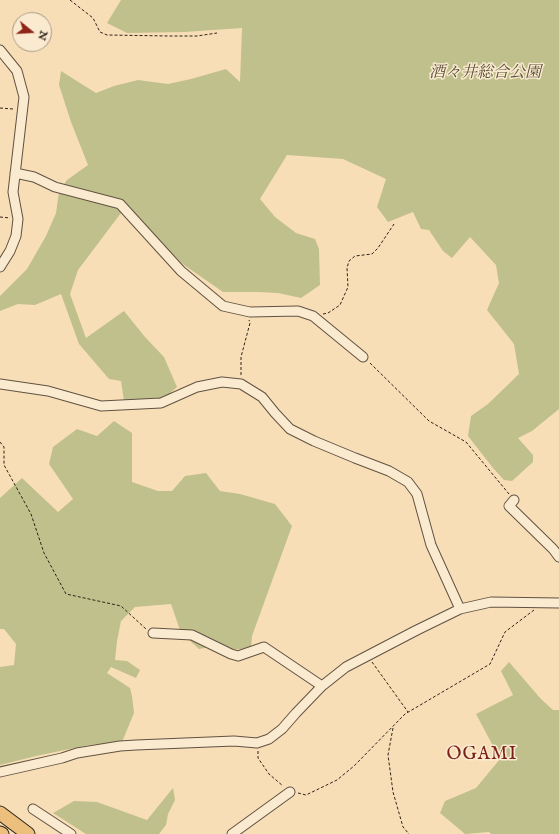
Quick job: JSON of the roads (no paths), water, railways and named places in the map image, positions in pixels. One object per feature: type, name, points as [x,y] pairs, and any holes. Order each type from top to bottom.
[{"type":"highway","points":[[5,817],[28,834]]},
{"type":"street","points":[[0,50],[17,71],[24,97],[13,192],[18,219],[16,236],[0,267]]},
{"type":"street","points":[[15,173],[34,177],[55,187],[120,204],[181,271],[223,306],[247,312],[298,311],[313,316],[363,357]]},
{"type":"street","points":[[0,384],[48,391],[101,406],[161,403],[198,387],[222,382],[240,384],[262,397],[290,429],[314,441],[389,471],[408,482],[418,494],[431,546],[460,609]]},
{"type":"street","points":[[514,500],[509,506],[553,549],[559,557]]},
{"type":"street","points":[[0,772],[62,758],[77,753],[120,746],[226,741],[256,743],[269,739],[282,729],[322,686],[346,667],[460,609],[491,602],[559,603]]},
{"type":"street","points":[[154,634],[192,635],[230,654],[238,656],[264,647],[322,686]]},
{"type":"street","points":[[232,834],[290,792]]},
{"type":"street","points":[[33,809],[71,834]]},
{"type":"district","name":"OGAMI","points":[[482,755]]},
{"type":"park label","name":"酒々井総合公園","points":[[485,74]]}]
